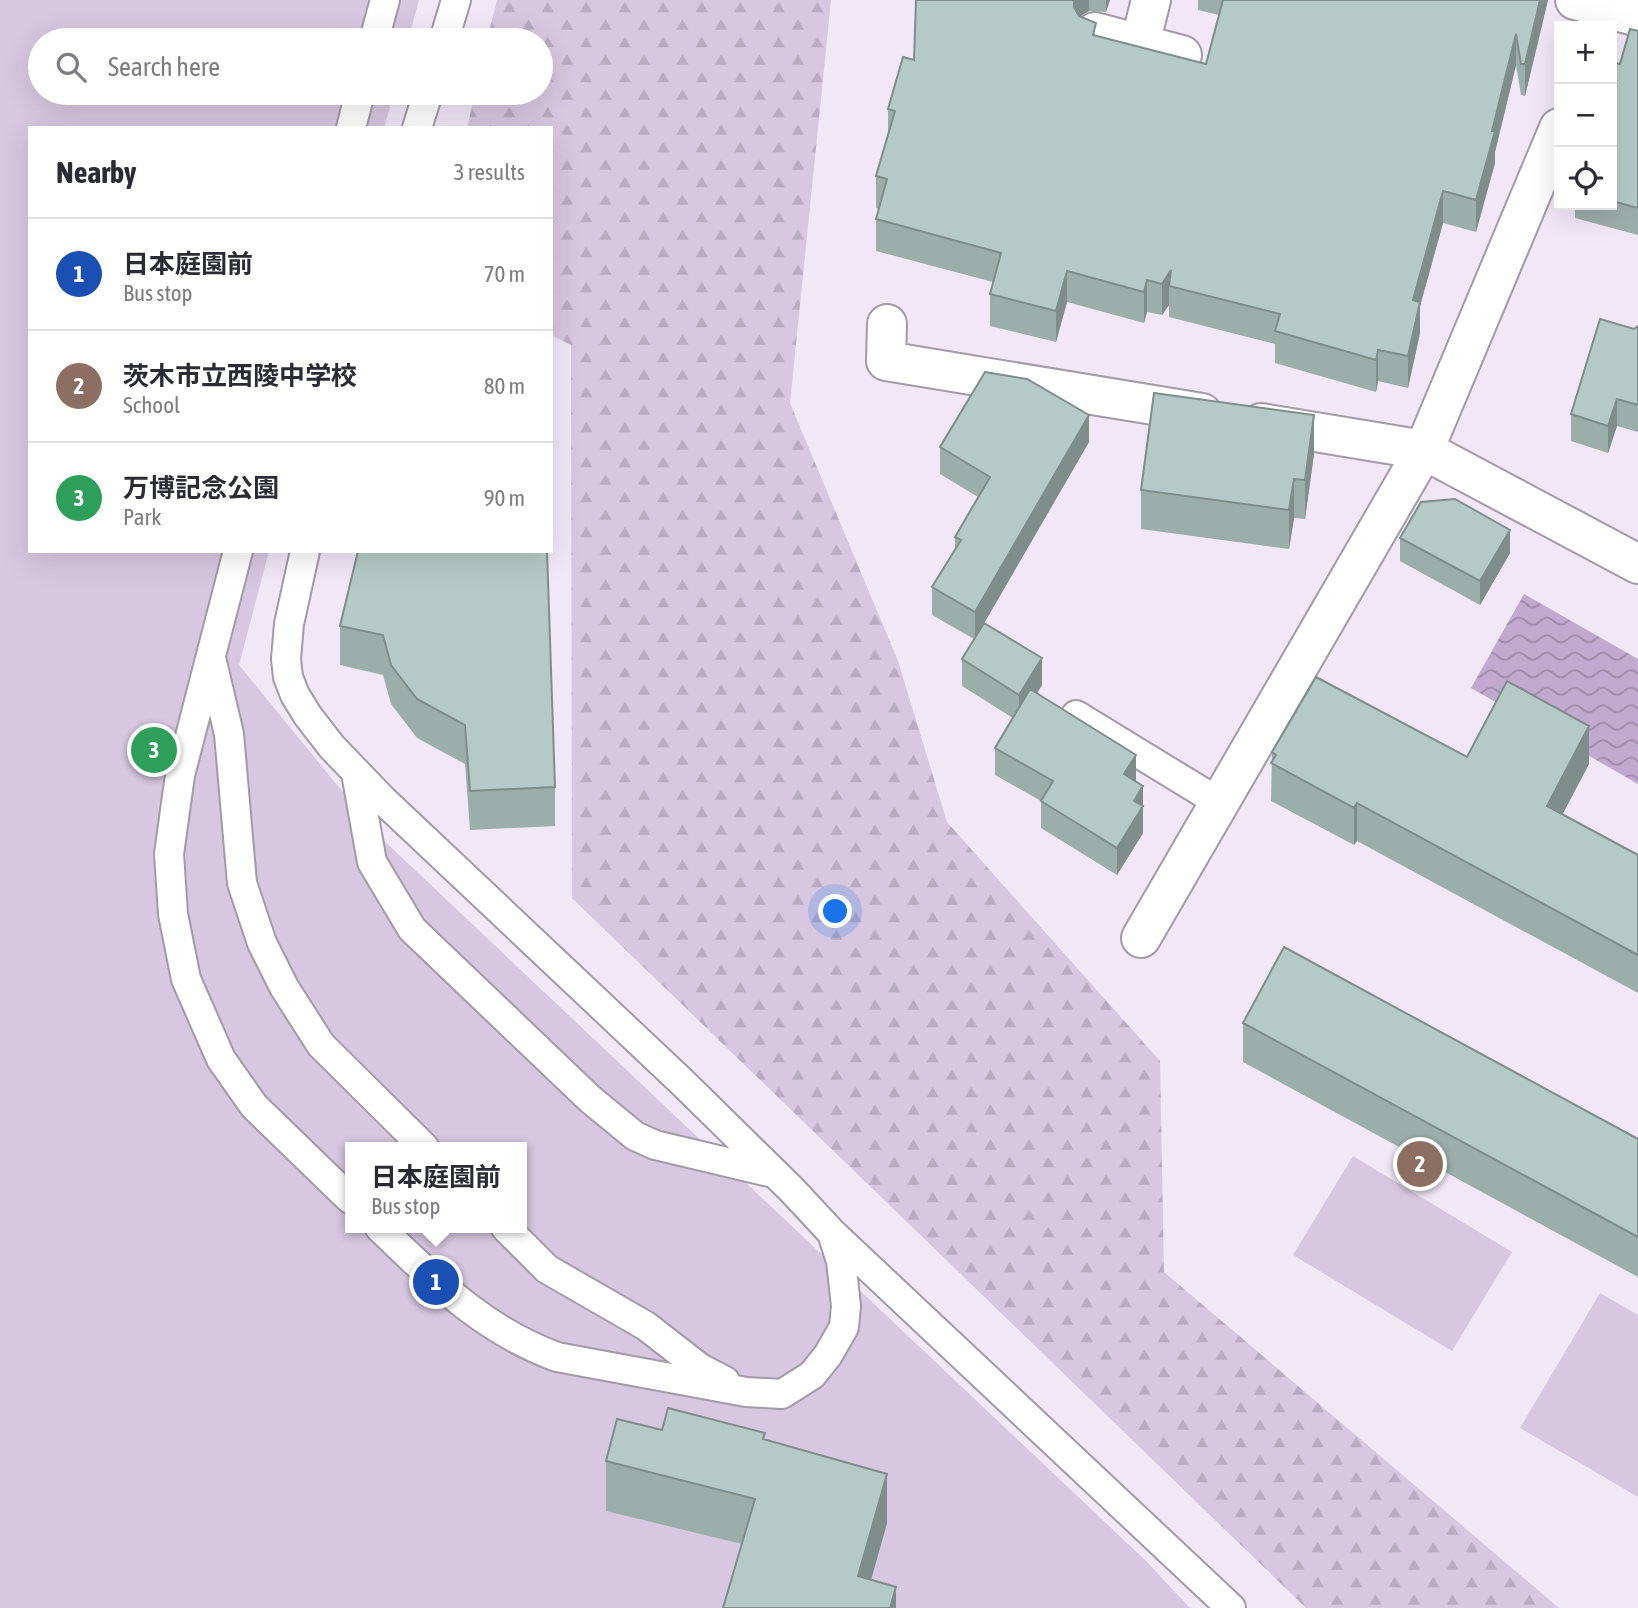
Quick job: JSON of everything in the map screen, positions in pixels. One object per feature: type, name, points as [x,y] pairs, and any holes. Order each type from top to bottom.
[{"type":"street","points":[[1139,44],[1151,0]]},
{"type":"street","points":[[1095,32],[1181,55]]},
{"type":"street","points":[[1141,938],[1424,450],[1554,140]]},
{"type":"street","points":[[887,324],[886,361],[1424,450],[1638,564]]},
{"type":"lane","points":[[377,28],[384,0]]},
{"type":"lane","points":[[448,28],[456,0]]},
{"type":"lane","points":[[352,126],[357,105]]},
{"type":"lane","points":[[418,126],[424,105]]},
{"type":"lane","points":[[237,553],[180,775],[169,854],[173,914],[186,979],[221,1059],[254,1107],[345,1194]]},
{"type":"lane","points":[[305,553],[289,624],[286,659],[288,677],[308,716],[332,747],[384,801],[682,1082],[832,1233],[1231,1608]]},
{"type":"lane","points":[[210,657],[229,734],[242,883],[262,943],[284,987],[321,1045],[419,1142]]},
{"type":"lane","points":[[1076,715],[1220,803]]},
{"type":"lane","points":[[356,773],[372,862],[412,929],[590,1100],[635,1136],[655,1145],[774,1173]]},
{"type":"lane","points":[[385,1233],[468,1310],[529,1347],[556,1357],[746,1392],[782,1394],[811,1375],[828,1355],[844,1327],[846,1306],[841,1261],[832,1233]]},
{"type":"lane","points":[[511,1233],[547,1269],[646,1326],[700,1367],[746,1392]]},
{"type":"green space","points":[[0,0],[419,0],[411,28],[28,28],[28,105],[391,105],[385,126],[28,126],[28,553],[268,553],[239,665],[378,835],[1146,1561],[1190,1608],[0,1608]]},
{"type":"green space","points":[[497,0],[831,0],[790,403],[898,661],[947,822],[1160,1061],[1164,1272],[1559,1608],[1306,1608],[572,898],[571,345],[553,336],[553,126],[467,126],[472,105],[553,105],[553,28],[490,28]]},
{"type":"green space","points":[[1353,1156],[1512,1252],[1452,1351],[1293,1255]]},
{"type":"green space","points":[[1600,1293],[1638,1315],[1638,1497],[1520,1428]]},
{"type":"water","points":[[1524,594],[1638,659],[1638,784],[1471,688]]},
{"type":"building","points":[[916,0],[1074,0],[1079,16],[1096,23],[1093,35],[1206,64],[1223,0],[1540,0],[1525,64],[1521,64],[1516,34],[1492,131],[1495,131],[1476,200],[1443,191],[1413,300],[1420,302],[1408,356],[1378,350],[1376,360],[1275,331],[1280,314],[1169,286],[1171,270],[1162,284],[1147,280],[1144,292],[1067,271],[1056,311],[990,294],[1001,253],[876,219],[887,179],[876,176],[895,111],[888,109],[903,57],[914,60]]},
{"type":"building","points":[[1630,29],[1638,31],[1638,208],[1617,202],[1617,63],[1620,64]]},
{"type":"building","points":[[1600,319],[1634,329],[1638,326],[1638,405],[1617,399],[1608,426],[1571,414]]},
{"type":"building","points":[[985,372],[1027,379],[1089,415],[975,612],[932,587],[961,540],[955,537],[990,477],[940,447]]},
{"type":"building","points":[[1154,393],[1314,415],[1305,480],[1294,479],[1289,510],[1141,490]]},
{"type":"building","points":[[1455,499],[1510,530],[1480,581],[1400,538],[1421,502]]},
{"type":"building","points":[[358,553],[547,553],[555,787],[470,791],[465,725],[417,699],[391,665],[383,635],[340,626]]},
{"type":"building","points":[[984,623],[1042,658],[1019,695],[962,659]]},
{"type":"building","points":[[1316,677],[1467,757],[1507,681],[1589,726],[1547,806],[1638,855],[1638,955],[1357,803],[1354,808],[1271,763],[1276,755],[1272,752]]},
{"type":"building","points":[[1030,689],[1136,755],[1124,774],[1143,786],[1134,801],[1143,806],[1117,848],[1041,801],[1053,781],[995,748]]},
{"type":"building","points":[[1284,947],[1638,1139],[1638,1237],[1243,1023]]},
{"type":"building","points":[[668,1408],[765,1433],[763,1439],[887,1474],[858,1576],[896,1587],[890,1608],[723,1608],[755,1499],[606,1461],[617,1419],[662,1430]]},
{"type":"place","name":"万博記念公園","points":[[154,750]]},
{"type":"place","name":"茨木市立西陵中学校","points":[[1420,1164]]},
{"type":"place","name":"日本庭園前","points":[[436,1282]]}]
